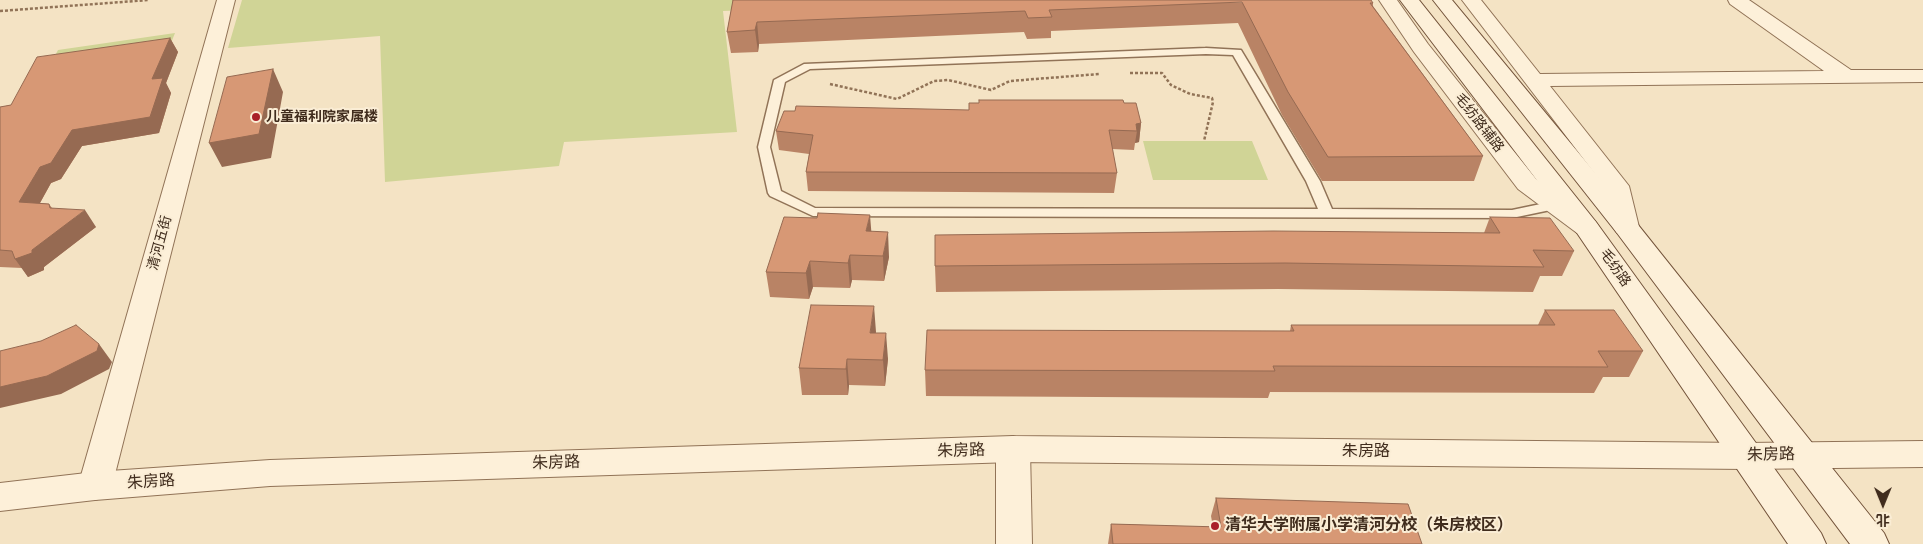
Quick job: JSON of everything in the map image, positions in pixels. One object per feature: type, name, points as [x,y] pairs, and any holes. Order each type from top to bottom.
[{"type":"street","name":"清河五街","points":[[95,486],[226,0]]},
{"type":"street","name":"毛纺路辅路","points":[[1388,0],[1421,48],[1527,184],[1587,228]]},
{"type":"street","name":"毛纺路","points":[[1409,0],[1587,228],[1808,544]]},
{"type":"street","points":[[1442,0],[1626,227],[1871,544]]},
{"type":"street","points":[[1471,0],[1617,186],[1626,227]]},
{"type":"street","points":[[1737,0],[1846,77]]},
{"type":"street","points":[[1534,80],[1923,76]]},
{"type":"street","name":"朱房路","points":[[0,497],[95,486],[270,473],[1013,449],[1746,456],[1923,454]]},
{"type":"street","points":[[1013,449],[1014,544]]},
{"type":"lane","points":[[1327,213],[1313,181],[1237,52],[1206,51],[808,66],[780,80],[764,147],[775,193],[813,212],[1512,214],[1555,205]]},
{"type":"path","points":[[0,11],[149,0]]},
{"type":"path","points":[[1121,73],[1162,73],[1171,85],[1190,94],[1212,98],[1213,102],[1204,141]]},
{"type":"path","points":[[790,75],[897,99],[934,80],[948,80],[991,90],[1010,81],[1103,74]]},
{"type":"green space","points":[[242,0],[1022,0],[723,11],[737,132],[564,142],[559,166],[385,182],[380,36],[228,48]]},
{"type":"green space","points":[[175,33],[167,53],[47,71],[58,50]]},
{"type":"green space","points":[[1143,141],[1252,141],[1268,180],[1153,180]]},
{"type":"building","points":[[733,0],[1371,0],[1373,3],[1370,3],[1483,156],[1328,157],[1288,92],[1242,2],[1049,10],[1052,17],[1028,18],[1025,11],[757,22],[755,30],[727,32]]},
{"type":"building","points":[[170,38],[152,79],[163,78],[150,117],[72,130],[51,163],[40,167],[19,202],[49,204],[50,208],[85,210],[32,250],[32,253],[15,259],[12,251],[0,250],[0,107],[11,105],[37,57]]},
{"type":"building","points":[[273,69],[259,134],[209,143],[227,77]]},
{"type":"building","points":[[979,100],[1123,100],[1124,103],[1136,103],[1141,123],[1136,124],[1137,131],[1109,130],[1117,173],[806,172],[813,135],[776,131],[784,111],[795,111],[796,106],[969,110],[969,103],[979,103]]},
{"type":"building","points":[[818,213],[870,215],[866,231],[888,232],[883,256],[850,255],[848,263],[810,261],[806,273],[766,272],[784,217],[817,218]]},
{"type":"building","points":[[1490,217],[1550,218],[1574,251],[1533,250],[1544,267],[1285,263],[935,266],[935,235],[1273,231],[1500,233]]},
{"type":"building","points":[[811,305],[874,306],[870,333],[886,333],[883,360],[847,359],[846,369],[799,368]]},
{"type":"building","points":[[1545,310],[1614,310],[1643,351],[1598,351],[1608,367],[1273,366],[1275,371],[925,370],[927,330],[1294,331],[1291,325],[1555,325]]},
{"type":"building","points":[[76,325],[99,344],[97,351],[47,376],[0,387],[0,351],[41,341]]},
{"type":"building","points":[[1216,498],[1408,504],[1422,544],[1113,544],[1111,524],[1221,527]]},
{"type":"place","name":"儿童福利院家属楼","points":[[256,117]]},
{"type":"place","name":"清华大学附属小学清河分校（朱房校区）","points":[[1215,526]]}]
